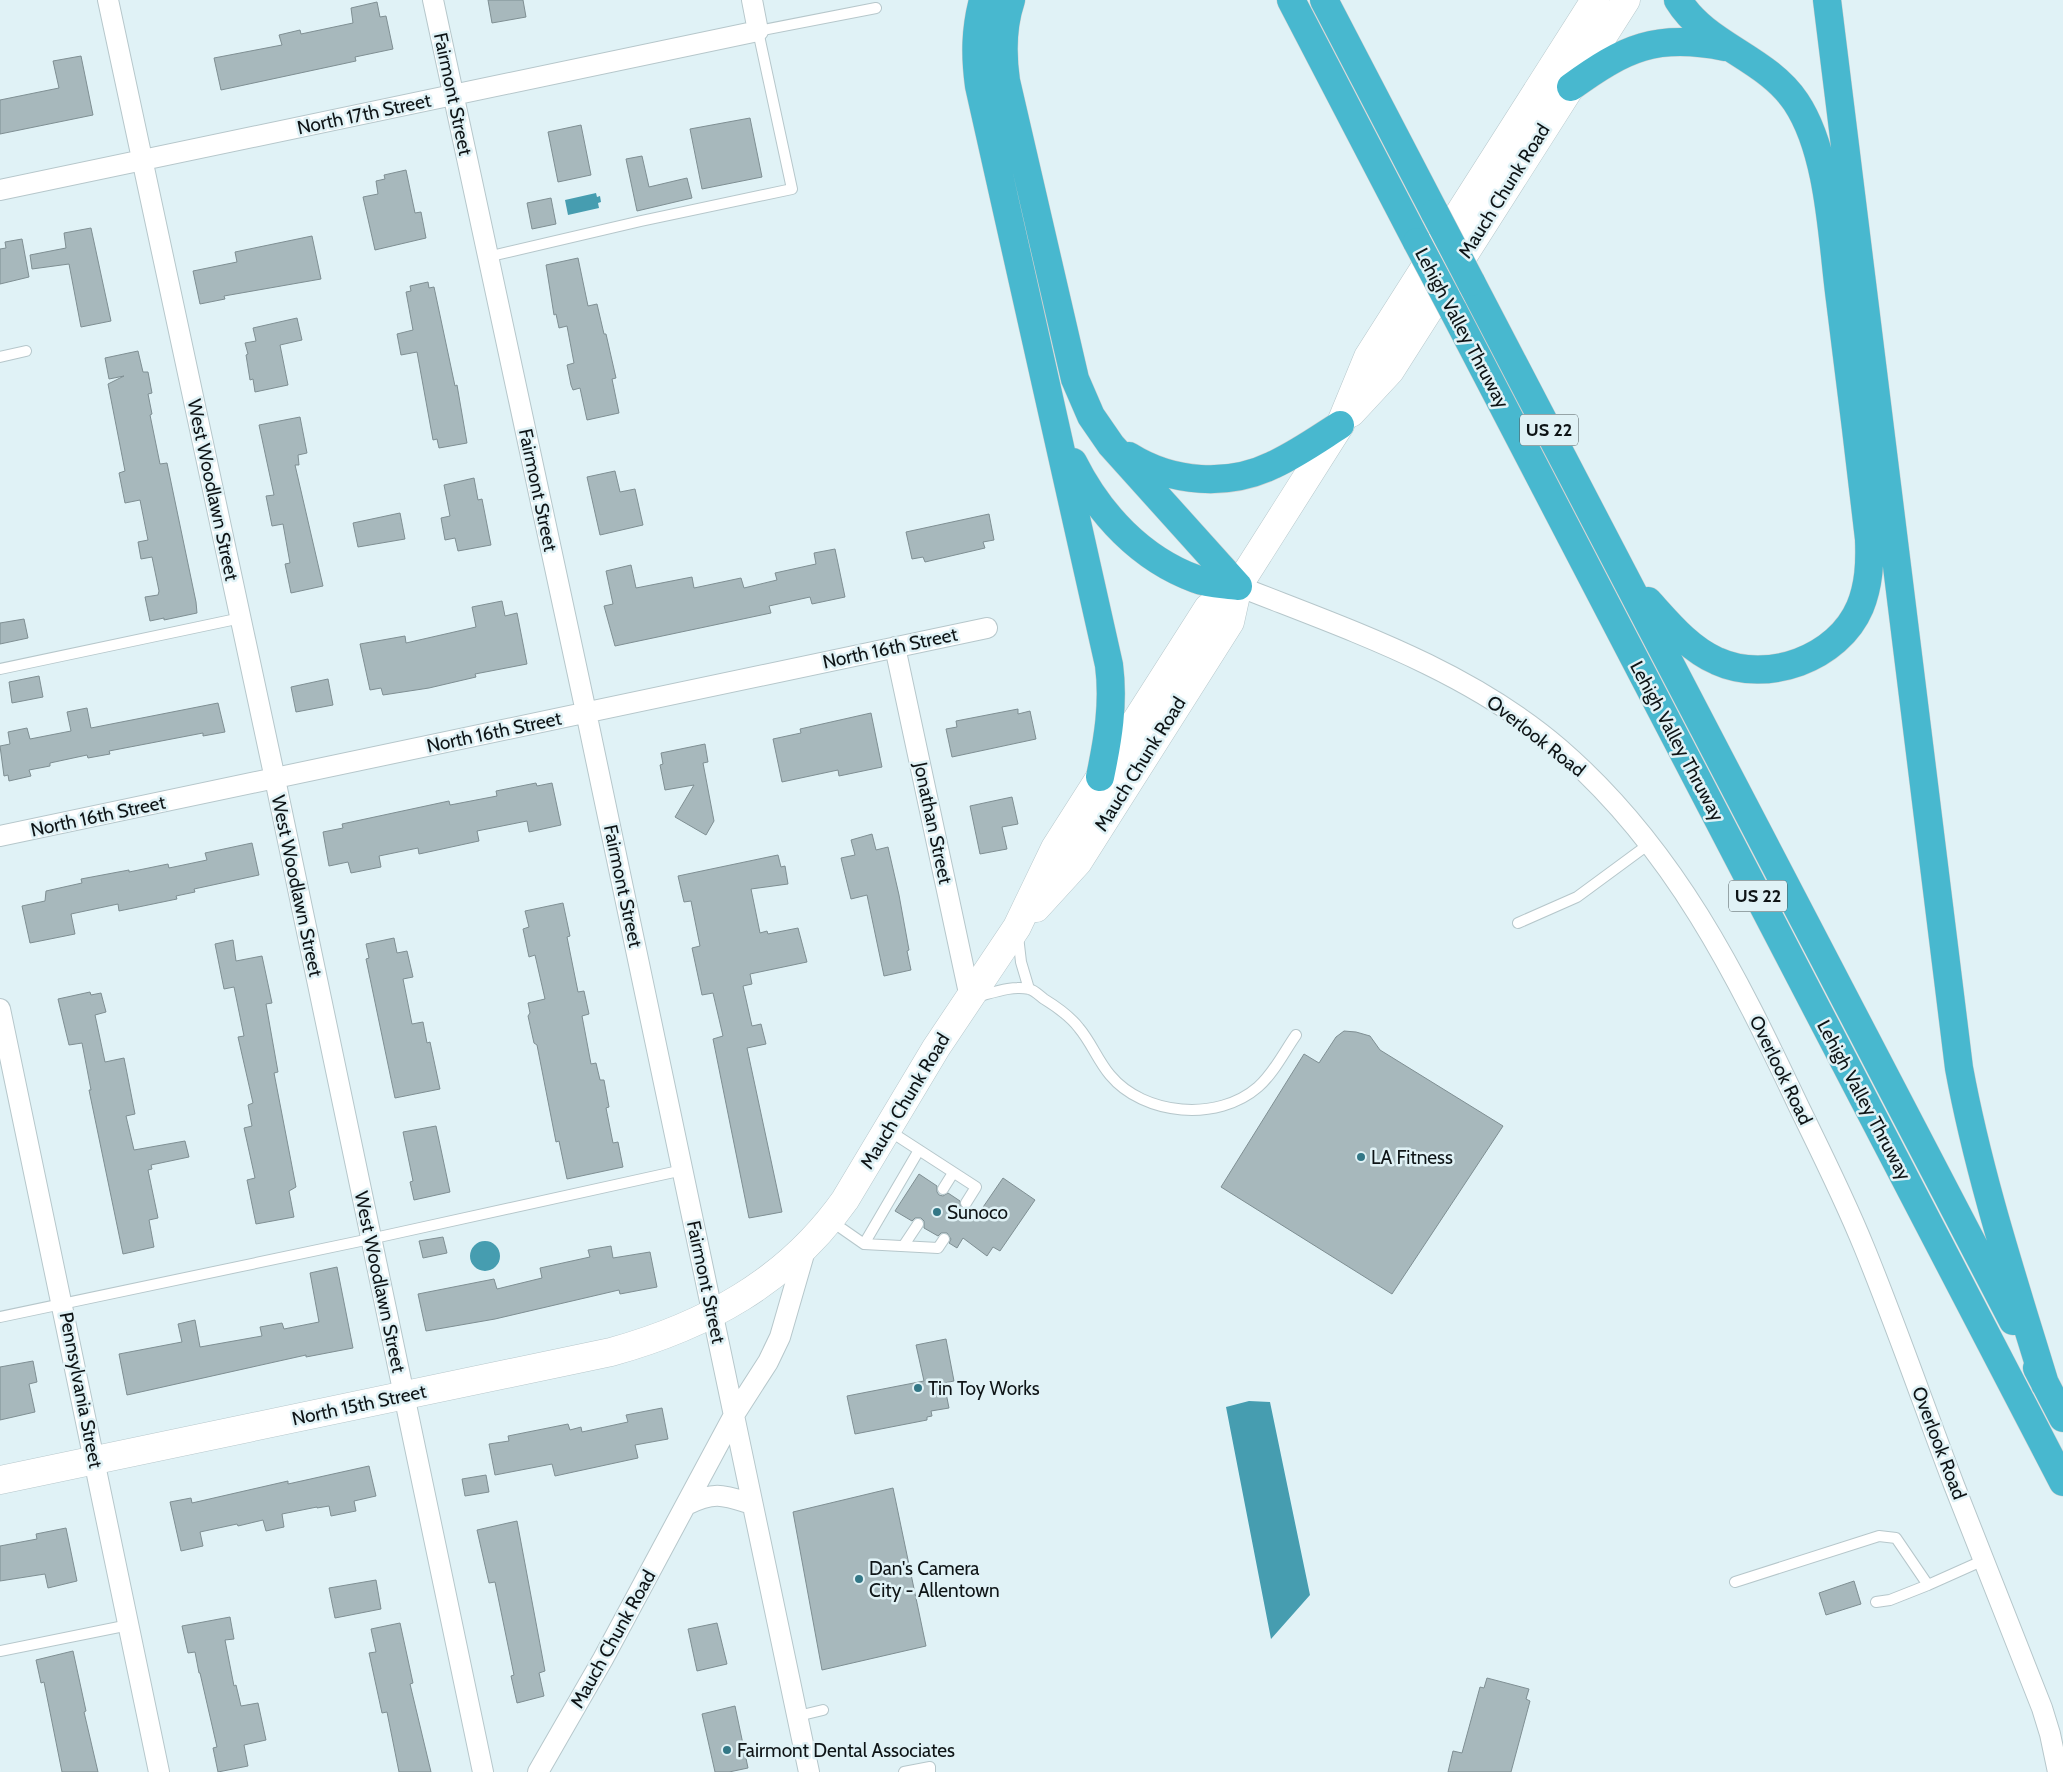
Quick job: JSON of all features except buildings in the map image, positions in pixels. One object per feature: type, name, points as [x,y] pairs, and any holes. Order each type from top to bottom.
[{"type":"highway","points":[[983,0],[976,39],[979,86],[1106,645],[1112,684],[1110,723],[1100,777]]},
{"type":"highway","points":[[1011,0],[1006,17],[1003,48],[1008,89],[1075,379],[1091,416],[1111,444],[1238,586]]},
{"type":"highway","name":"Lehigh Valley Thruway","points":[[1324,0],[2063,1418]]},
{"type":"highway","points":[[1626,579],[1682,636],[1704,654],[1731,666],[1760,670],[1774,669],[1800,662],[1836,639],[1860,609],[1868,584],[1870,570],[1869,539],[1823,175],[1812,133],[1797,102],[1773,76],[1694,22],[1678,0]]},
{"type":"highway","points":[[1826,0],[1958,1068],[1987,1195],[2045,1384]]},
{"type":"highway","name":"Lehigh Valley Thruway","points":[[1291,4],[1453,310],[2063,1482]]},
{"type":"highway","points":[[1571,87],[1616,57],[1647,45],[1668,42],[1690,42],[1734,49]]},
{"type":"highway","points":[[1111,444],[1137,461],[1154,469],[1174,475],[1214,480],[1234,478],[1272,466],[1340,425]]},
{"type":"highway","points":[[1056,427],[1074,464],[1094,498],[1112,522],[1128,537],[1180,572],[1198,580],[1238,586]]},
{"type":"main road","name":"Mauch Chunk Road","points":[[1017,928],[1078,862],[1230,622],[1238,586],[1340,425],[1368,356],[1595,0]]},
{"type":"main road","name":"Mauch Chunk Road","points":[[1340,425],[1390,371],[1626,0]]},
{"type":"main road","name":"Mauch Chunk Road","points":[[713,1314],[759,1286],[806,1247],[831,1220],[859,1178],[936,1048],[1017,928],[1055,848],[1208,608],[1238,586]]},
{"type":"main road","name":"North 15th Street","points":[[0,1480],[611,1352],[671,1333],[713,1314]]},
{"type":"street","name":"West Woodlawn Street","points":[[108,0],[241,618],[483,1772]]},
{"type":"street","name":"Fairmont Street","points":[[432,0],[586,712],[809,1772]]},
{"type":"street","points":[[752,0],[758,31]]},
{"type":"street","name":"North 17th Street","points":[[0,190],[758,31]]},
{"type":"street","name":"Overlook Road","points":[[1238,586],[1400,651],[1449,675],[1487,697],[1558,748],[1591,779],[1649,844],[1695,908],[1727,962],[1770,1046],[1862,1243],[1894,1321],[2042,1708],[2058,1772]]},
{"type":"street","name":"North 16th Street","points":[[0,836],[987,628]]},
{"type":"street","name":"Jonathan Street","points":[[895,647],[970,998]]},
{"type":"street","name":"Pennsylvania Street","points":[[0,1009],[159,1772]]},
{"type":"street","name":"Mauch Chunk Road","points":[[538,1772],[603,1659],[734,1415],[768,1362],[780,1337],[806,1247]]},
{"type":"street","points":[[686,1505],[704,1496],[718,1495],[752,1504]]},
{"type":"lane","points":[[487,257],[641,221],[792,189],[758,31],[876,8]]},
{"type":"lane","points":[[0,357],[26,352]]},
{"type":"lane","points":[[0,669],[241,618]]},
{"type":"lane","points":[[1518,923],[1577,897],[1649,844]]},
{"type":"lane","points":[[1017,928],[1021,962],[1029,989]]},
{"type":"lane","points":[[970,998],[1003,990],[1029,989],[1070,1018],[1080,1029],[1111,1076],[1124,1088],[1152,1104],[1170,1108],[1209,1109],[1243,1098],[1257,1088],[1268,1076],[1296,1035]]},
{"type":"lane","points":[[887,1129],[976,1187],[966,1203]]},
{"type":"lane","points":[[864,1244],[919,1150]]},
{"type":"lane","points":[[0,1317],[370,1239],[683,1170]]},
{"type":"lane","points":[[943,1189],[953,1173]]},
{"type":"lane","points":[[831,1220],[864,1244],[938,1248],[944,1239]]},
{"type":"lane","points":[[904,1245],[918,1224]]},
{"type":"lane","points":[[1735,1582],[1879,1536],[1896,1538],[1928,1585]]},
{"type":"lane","points":[[1876,1602],[1890,1600],[1984,1560]]},
{"type":"lane","points":[[0,1651],[129,1625]]},
{"type":"lane","points":[[798,1716],[823,1710]]},
{"type":"lane","points":[[904,1772],[930,1767],[930,1772]]},
{"type":"water","points":[[596,193],[597,197],[600,196],[599,208],[568,215],[565,200]]},
{"type":"water","points":[[485,1241],[491,1242],[499,1250],[499,1262],[491,1270],[485,1271],[479,1270],[471,1262],[470,1256],[471,1250],[479,1242]]},
{"type":"water","points":[[1249,1401],[1270,1402],[1310,1595],[1271,1639],[1226,1407]]},
{"type":"place","name":"LA Fitness","points":[[1361,1157]]},
{"type":"place","name":"Sunoco","points":[[937,1212]]},
{"type":"place","name":"Tin Toy Works","points":[[918,1388]]},
{"type":"place","name":"Dan's Camera City - Allentown","points":[[859,1579]]},
{"type":"place","name":"Fairmont Dental Associates","points":[[727,1750]]}]
